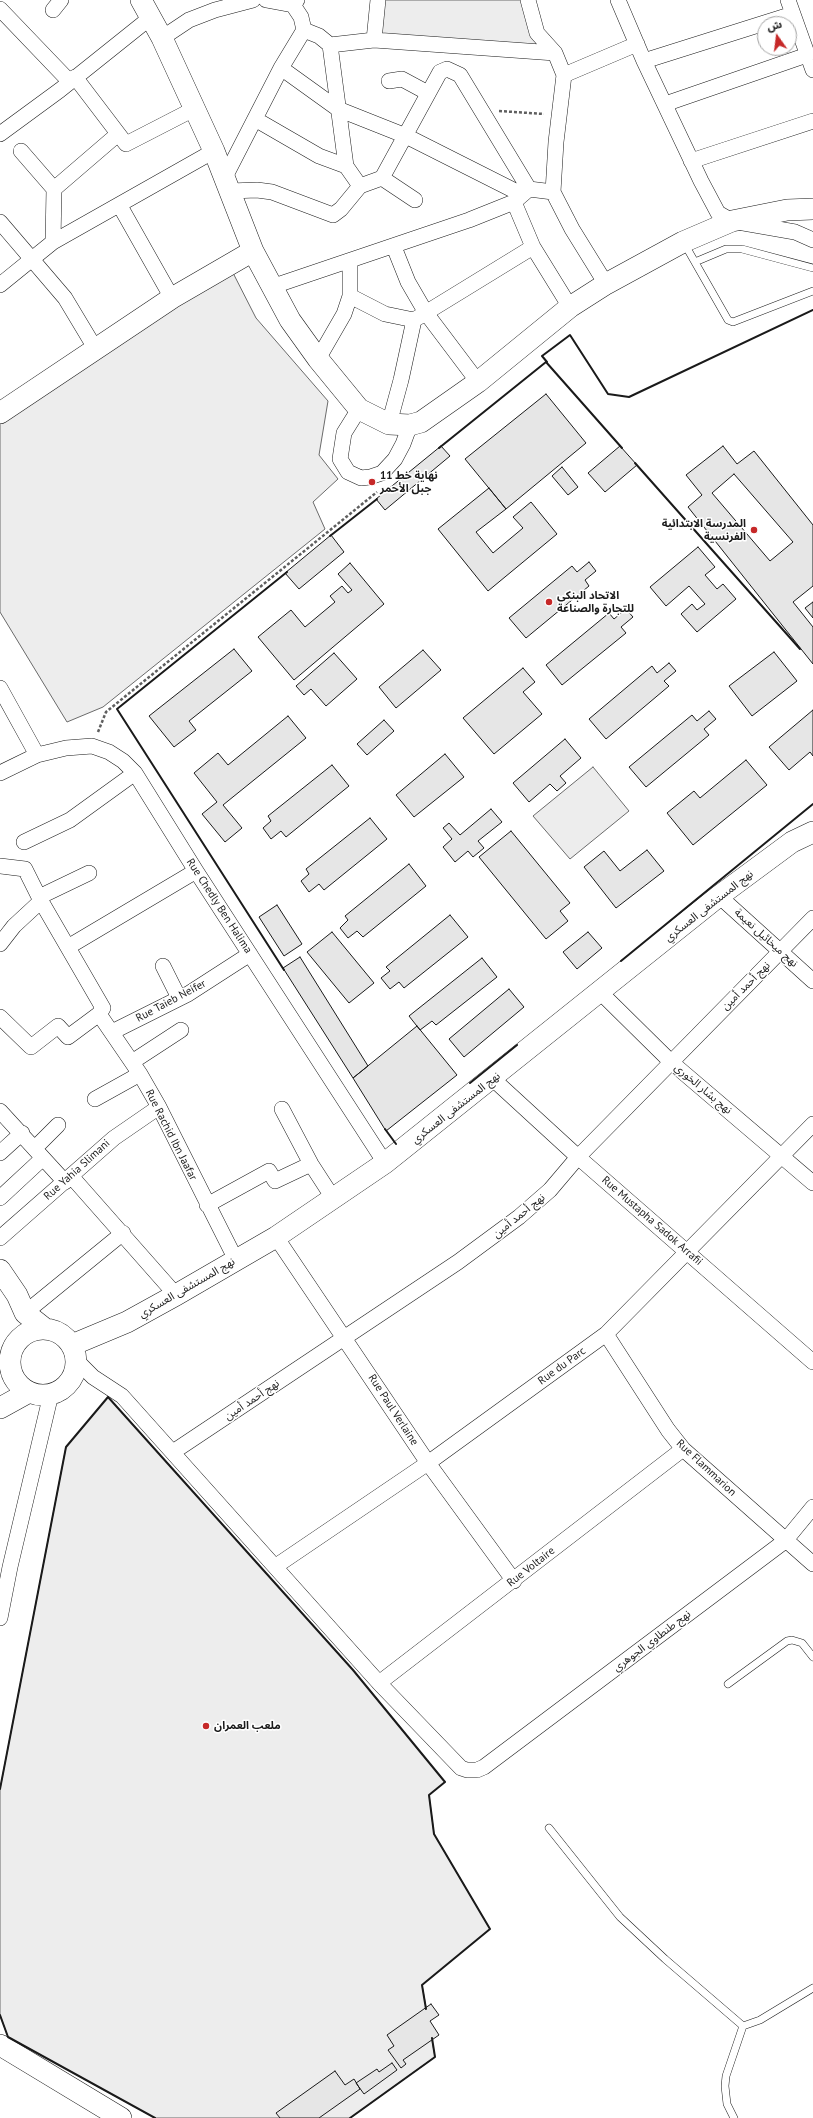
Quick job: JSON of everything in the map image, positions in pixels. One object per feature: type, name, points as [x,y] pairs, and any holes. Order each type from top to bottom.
[{"type":"street","points":[[162,38],[189,20],[215,10],[253,0]]},
{"type":"street","points":[[227,184],[255,119],[281,68],[304,30],[295,2],[266,0]]},
{"type":"street","points":[[374,40],[378,0]]},
{"type":"street","points":[[528,0],[537,33],[555,53],[564,75],[553,192],[572,229],[606,284]]},
{"type":"street","points":[[618,0],[644,61],[691,161],[718,213],[732,221],[795,232],[813,240]]},
{"type":"street","points":[[788,0],[813,70]]},
{"type":"street","points":[[0,9],[73,80],[126,144],[194,109]]},
{"type":"street","points":[[0,134],[73,80],[145,9],[162,38],[214,151],[254,251],[271,287],[290,320],[318,359],[359,409],[389,424],[410,425],[421,422],[478,382],[570,307],[606,284],[683,242],[732,221],[787,210],[813,209]]},
{"type":"street","points":[[644,61],[793,14]]},
{"type":"street","points":[[304,30],[319,36],[330,45],[337,86],[338,109],[346,166],[360,186]]},
{"type":"street","points":[[330,45],[374,40],[555,53]]},
{"type":"street","points":[[564,75],[637,44]]},
{"type":"street","points":[[443,45],[447,69]]},
{"type":"street","points":[[665,104],[807,55]]},
{"type":"street","points":[[281,68],[338,109],[406,136],[521,195]]},
{"type":"street","points":[[227,184],[272,192],[333,215],[341,209],[360,186],[382,178],[440,72],[447,69],[460,75],[483,110],[521,195],[533,247],[570,307]]},
{"type":"street","points":[[389,81],[402,80],[428,93]]},
{"type":"street","points":[[255,119],[319,156],[346,166]]},
{"type":"street","points":[[691,161],[813,121]]},
{"type":"street","points":[[54,189],[118,134]]},
{"type":"street","points":[[21,151],[54,189],[53,242]]},
{"type":"street","points":[[0,285],[53,242],[120,206],[214,151]]},
{"type":"street","points":[[382,178],[415,200]]},
{"type":"street","points":[[271,287],[394,247],[521,195],[553,192]]},
{"type":"street","points":[[120,206],[172,298]]},
{"type":"street","points":[[0,222],[65,298],[95,348]]},
{"type":"street","points":[[394,247],[420,317],[478,382]]},
{"type":"street","points":[[350,296],[385,314],[420,317],[533,247]]},
{"type":"street","points":[[0,413],[95,348],[172,298],[254,251]]},
{"type":"street","points":[[318,359],[344,314],[350,296],[350,262]]},
{"type":"street","points":[[389,424],[420,317]]},
{"type":"street","points":[[359,409],[344,433],[340,458],[348,472],[361,478],[382,473],[395,459],[403,444],[410,425]]},
{"type":"street","points":[[0,688],[37,755]]},
{"type":"street","name":"Rue Chedly Ben Halima","points":[[0,773],[37,755],[66,748],[92,746],[109,752],[123,761],[135,773],[196,871],[385,1163]]},
{"type":"street","points":[[24,842],[70,820],[135,773]]},
{"type":"street","name":"نهج المستشفى العسكري","points":[[75,1353],[126,1322],[276,1237],[385,1163],[493,1079],[599,991],[719,896],[792,842],[813,832]]},
{"type":"street","points":[[0,866],[25,869],[40,899],[103,1008],[99,1014],[68,1037],[58,1026],[31,1047],[0,1017]]},
{"type":"street","points":[[68,947],[196,871]]},
{"type":"street","points":[[0,944],[14,926],[40,899],[89,873]]},
{"type":"street","name":"نهج ميخائيل نعيمة","points":[[719,896],[781,950],[813,981]]},
{"type":"street","name":"نهج أحمد أمين","points":[[173,1452],[458,1262],[519,1217],[550,1190],[578,1157],[813,918]]},
{"type":"street","name":"Rue Taieb Neifer","points":[[112,1032],[179,998],[250,954]]},
{"type":"street","points":[[163,966],[179,998]]},
{"type":"street","name":"نهج بشار الخوري","points":[[599,991],[671,1062],[813,1183]]},
{"type":"street","name":"Rue Rachid Ibn Jaafar","points":[[99,1014],[136,1068],[159,1107],[207,1206],[236,1260]]},
{"type":"street","points":[[95,1099],[136,1068],[181,1030]]},
{"type":"street","name":"Rue Mustapha Sadok Arrafii","points":[[493,1079],[578,1157],[688,1251],[813,1362]]},
{"type":"street","name":"Rue Yahia Slimani","points":[[0,1238],[114,1138],[159,1107]]},
{"type":"street","points":[[282,1109],[311,1164],[333,1198]]},
{"type":"street","points":[[0,1111],[39,1153],[123,1233],[176,1295]]},
{"type":"street","points":[[0,1198],[39,1153],[58,1124]]},
{"type":"street","name":"Rue du Parc","points":[[276,1566],[428,1463],[606,1334],[813,1124]]},
{"type":"street","points":[[0,1153],[22,1133]]},
{"type":"street","points":[[207,1206],[269,1171],[275,1181],[311,1164]]},
{"type":"street","points":[[25,1313],[123,1233]]},
{"type":"street","name":"Rue Paul Verlaine","points":[[276,1237],[345,1337],[428,1463],[514,1581]]},
{"type":"street","points":[[0,1270],[17,1295],[25,1313],[44,1328]]},
{"type":"street","points":[[75,1353],[76,1372],[70,1382],[62,1390],[51,1394],[40,1395],[29,1392],[19,1384],[12,1373],[10,1360],[12,1348],[20,1337],[31,1330],[44,1328],[57,1331],[66,1336],[75,1353],[93,1377],[122,1396],[380,1683]]},
{"type":"street","name":"Rue Flammarion","points":[[606,1334],[668,1430],[683,1449],[785,1541],[813,1564]]},
{"type":"street","points":[[0,1408],[29,1392]]},
{"type":"street","points":[[0,1618],[5,1565],[51,1394]]},
{"type":"street","name":"Rue Voltaire","points":[[380,1683],[683,1449]]},
{"type":"street","name":"نهج طنطاوي الجوهري","points":[[380,1683],[461,1768],[476,1770],[484,1767],[785,1541],[813,1507]]},
{"type":"street","points":[[0,2046],[121,2118]]},
{"type":"lane","points":[[683,242],[728,320],[733,322],[813,291]]},
{"type":"lane","points":[[695,262],[726,249],[742,249],[813,268]]},
{"type":"lane","points":[[728,1684],[787,1641],[797,1641],[802,1643],[813,1657]]},
{"type":"lane","points":[[549,1828],[620,1917],[665,1959],[743,2026]]},
{"type":"lane","points":[[743,2026],[760,2020],[813,1988]]},
{"type":"lane","points":[[734,2118],[727,2104],[725,2086],[726,2076],[743,2026]]},
{"type":"path","points":[[483,110],[559,116]]},
{"type":"path","points":[[92,746],[106,712],[380,490],[382,473]]},
{"type":"shaded area","points":[[379,0],[524,0],[554,50],[376,37]]},
{"type":"shaded area","points":[[230,267],[256,318],[328,401],[319,455],[338,479],[313,502],[325,529],[103,707],[67,722],[0,612],[0,420]]},
{"type":"shaded area","points":[[593,767],[629,811],[570,859],[533,816]]},
{"type":"shaded area","name":"ملعب العمران","points":[[108,1397],[353,1670],[445,1782],[429,1795],[434,1834],[490,1929],[422,1985],[435,2057],[350,2118],[155,2118],[8,2037],[0,2015],[0,1789],[66,1447]]},
{"type":"building","points":[[546,394],[586,443],[506,509],[465,459]]},
{"type":"building","points":[[441,446],[450,456],[385,510],[376,499]]},
{"type":"building","points":[[620,446],[637,465],[605,492],[588,473]]},
{"type":"building","points":[[723,446],[737,464],[754,451],[813,525],[813,586],[793,602],[813,627],[813,664],[688,507],[702,495],[686,475]],"holes":[[[734,474],[793,542],[770,561],[712,493]]]},
{"type":"building","points":[[562,467],[578,487],[568,495],[552,476]]},
{"type":"building","points":[[489,488],[506,509],[476,532],[493,553],[523,528],[513,517],[531,502],[557,534],[488,591],[438,529]]},
{"type":"building","points":[[331,535],[344,552],[299,589],[285,573]]},
{"type":"building","points":[[698,547],[715,567],[705,575],[717,589],[723,584],[736,599],[697,632],[681,614],[692,604],[697,610],[705,604],[689,586],[666,606],[650,587]]},
{"type":"building","name":"الاتحاد البنكي للتجارة والصناعة","points":[[589,562],[596,571],[585,580],[589,586],[526,638],[509,618],[572,566],[577,572]]},
{"type":"building","points":[[350,563],[384,604],[294,680],[258,637],[291,610],[305,627],[335,602],[330,596],[342,586],[348,593],[352,590],[338,574]]},
{"type":"building","points":[[813,602],[813,618],[805,608]]},
{"type":"building","points":[[626,609],[633,617],[621,627],[626,633],[562,685],[546,665],[609,613],[614,619]]},
{"type":"building","points":[[234,649],[252,671],[189,721],[196,730],[174,747],[149,716]]},
{"type":"building","points":[[423,650],[441,670],[396,708],[379,687]]},
{"type":"building","points":[[774,652],[797,681],[752,716],[729,686]]},
{"type":"building","points":[[334,653],[357,679],[326,706],[311,689],[304,695],[296,686]]},
{"type":"building","points":[[669,663],[676,671],[664,681],[669,686],[606,739],[589,719],[652,666],[657,673]]},
{"type":"building","points":[[523,668],[535,682],[523,692],[542,714],[494,754],[463,718]]},
{"type":"building","points":[[813,710],[813,756],[810,752],[789,770],[769,747]]},
{"type":"building","points":[[709,711],[716,719],[704,729],[709,735],[646,787],[629,767],[692,715],[697,721]]},
{"type":"building","points":[[288,716],[306,738],[223,805],[242,828],[225,842],[202,814],[217,802],[194,773],[218,753],[228,765]]},
{"type":"building","points":[[384,720],[394,731],[367,755],[357,744]]},
{"type":"building","points":[[565,739],[581,758],[560,776],[566,783],[557,791],[550,784],[529,802],[513,783]]},
{"type":"building","points":[[445,754],[464,777],[414,817],[396,795]]},
{"type":"building","points":[[746,760],[767,785],[693,845],[667,813],[694,791],[700,798]]},
{"type":"building","points":[[332,765],[349,786],[286,837],[281,831],[271,839],[263,828],[271,821],[268,816]]},
{"type":"building","points":[[491,809],[502,822],[478,841],[484,848],[473,857],[468,851],[455,862],[443,847],[452,839],[443,828],[449,823],[460,835]]},
{"type":"building","points":[[370,818],[387,839],[324,890],[319,884],[309,892],[301,881],[309,874],[306,869]]},
{"type":"building","points":[[511,831],[570,903],[560,911],[568,921],[546,939],[479,857]]},
{"type":"building","points":[[647,850],[664,871],[616,908],[584,867],[604,851],[620,871]]},
{"type":"building","points":[[409,864],[426,886],[363,937],[357,931],[348,938],[340,928],[348,920],[345,916]]},
{"type":"building","points":[[277,905],[302,944],[284,956],[259,917]]},
{"type":"building","points":[[450,915],[468,937],[404,988],[399,982],[390,989],[381,978],[390,971],[386,967]]},
{"type":"building","points":[[332,932],[374,983],[349,1003],[307,952]]},
{"type":"building","points":[[588,932],[602,948],[577,969],[563,952]]},
{"type":"building","points":[[300,957],[368,1066],[353,1078],[283,968]]},
{"type":"building","points":[[482,958],[497,977],[436,1025],[432,1021],[420,1030],[409,1016]]},
{"type":"building","points":[[509,989],[524,1007],[464,1057],[449,1039]]},
{"type":"building","points":[[417,1026],[457,1075],[386,1131],[353,1078]]},
{"type":"building","points":[[431,2004],[439,2015],[430,2021],[439,2035],[403,2060],[406,2064],[401,2068],[388,2050],[394,2046],[387,2035]]},
{"type":"building","points":[[392,2063],[397,2070],[364,2094],[356,2083],[377,2069],[379,2072]]},
{"type":"building","points":[[335,2071],[345,2085],[354,2079],[360,2089],[319,2118],[280,2118],[276,2113]]},
{"type":"wall","points":[[547,362],[542,356],[570,335],[608,394],[629,397],[813,310]]},
{"type":"wall","points":[[439,448],[546,362],[622,448]]},
{"type":"wall","points":[[635,463],[800,649]]},
{"type":"wall","points":[[330,536],[377,499]]},
{"type":"wall","points":[[284,970],[117,709],[287,572]]},
{"type":"wall","points":[[621,961],[813,804]]},
{"type":"wall","points":[[470,1083],[517,1045]]},
{"type":"wall","points":[[385,1129],[396,1144]]},
{"type":"wall","points":[[0,1789],[66,1447],[108,1397],[353,1670],[445,1782],[429,1795],[434,1834],[490,1929],[422,1985],[426,2009]]},
{"type":"wall","points":[[0,2015],[8,2037],[155,2118]]},
{"type":"wall","points":[[350,2118],[435,2057],[432,2038]]},
{"type":"place","name":"نهاية خط 11 جبل الأحمر","points":[[372,482]]},
{"type":"place","name":"المدرسة الابتدائية الفرنسية","points":[[754,530]]},
{"type":"place","name":"الاتحاد البنكي للتجارة والصناعة","points":[[549,602]]},
{"type":"place","name":"ملعب العمران","points":[[206,1726]]}]
